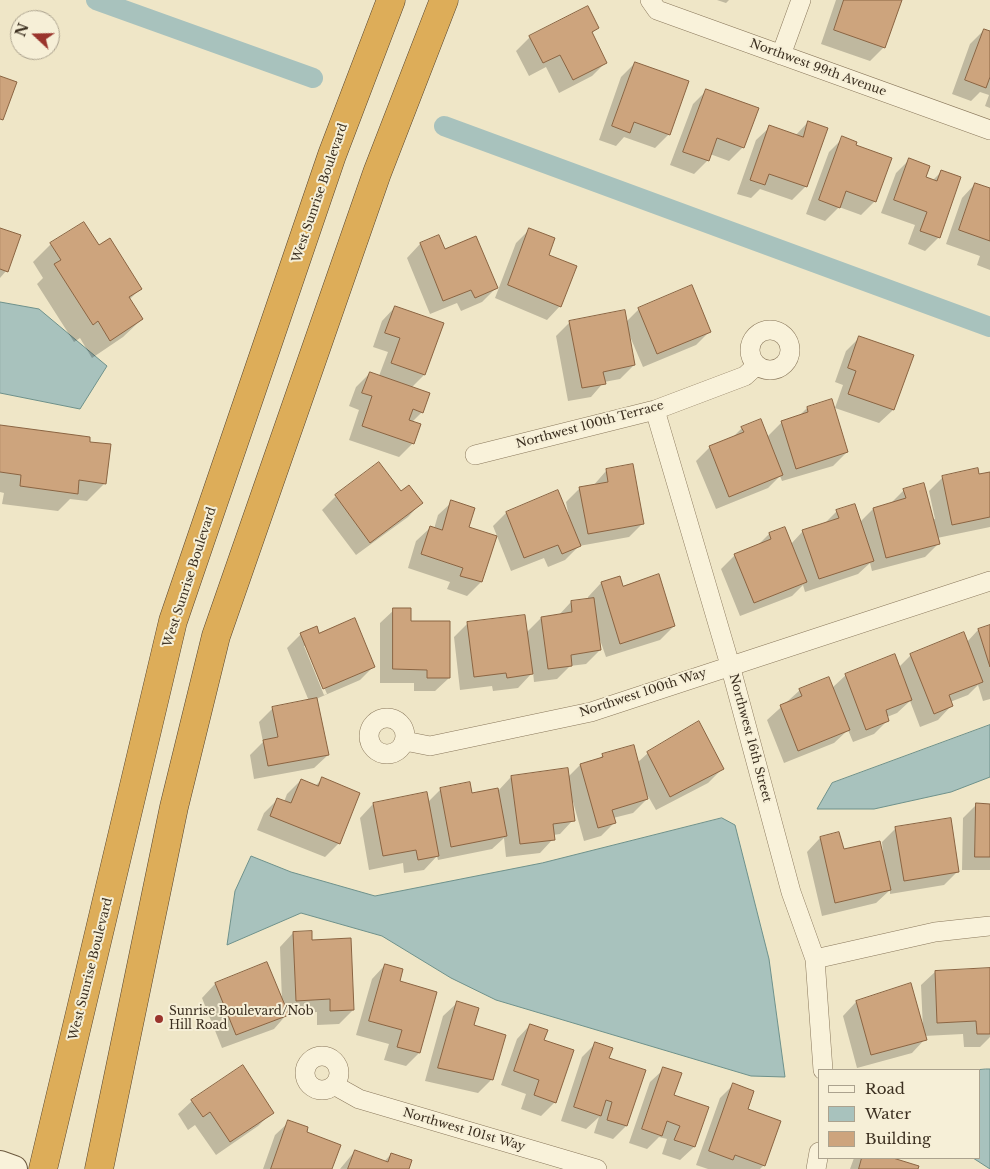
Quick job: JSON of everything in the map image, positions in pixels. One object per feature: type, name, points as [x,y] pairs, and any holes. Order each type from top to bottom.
[{"type":"highway","name":"West Sunrise Boulevard","points":[[42,1169],[174,621],[332,155],[392,0]]},
{"type":"highway","points":[[99,1169],[174,808],[216,636],[377,173],[444,0]]},
{"type":"main road","points":[[0,1164],[14,1169]]},
{"type":"street","name":"Northwest 99th Avenue","points":[[650,0],[657,10],[990,130]]},
{"type":"street","points":[[781,55],[801,0]]},
{"type":"street","name":"Northwest 100th Terrace","points":[[475,455],[655,410],[745,376],[757,365]]},
{"type":"street","name":"Northwest 16th Street","points":[[655,410],[730,665],[791,892],[815,959],[823,1069]]},
{"type":"street","name":"Northwest 100th Way","points":[[405,742],[430,746],[591,712],[990,581]]},
{"type":"street","points":[[815,959],[935,932],[990,926]]},
{"type":"street","name":"Northwest 101st Way","points":[[334,1085],[358,1099],[597,1169]]},
{"type":"water","points":[[0,302],[39,309],[107,366],[80,409],[0,393]]},
{"type":"water","points":[[990,725],[990,777],[951,792],[874,809],[817,809],[832,783]]},
{"type":"water","points":[[722,818],[735,825],[769,959],[785,1077],[751,1076],[496,1000],[451,978],[382,936],[301,913],[227,945],[235,891],[251,856],[291,872],[375,896],[542,863]]},
{"type":"water","points":[[990,1069],[990,1169],[975,1159],[980,1159],[980,1070]]},
{"type":"building","points":[[844,0],[902,0],[885,48],[834,30]]},
{"type":"building","points":[[588,6],[599,28],[592,32],[607,63],[573,80],[560,55],[543,63],[529,36]]},
{"type":"building","points":[[984,29],[990,31],[990,77],[986,88],[965,80]]},
{"type":"building","points":[[635,62],[689,81],[670,135],[634,122],[630,133],[612,126]]},
{"type":"building","points":[[0,76],[17,82],[3,120],[0,119]]},
{"type":"building","points":[[706,89],[759,108],[744,148],[717,138],[709,161],[683,152]]},
{"type":"building","points":[[808,121],[828,128],[807,187],[769,174],[765,185],[750,180],[769,125],[803,137]]},
{"type":"building","points":[[842,136],[857,142],[856,145],[892,158],[876,202],[846,191],[840,208],[819,200]]},
{"type":"building","points":[[909,158],[930,166],[926,177],[937,181],[941,170],[961,177],[940,238],[920,231],[927,212],[894,200]]},
{"type":"building","points":[[975,183],[990,188],[990,241],[959,230]]},
{"type":"building","points":[[84,222],[99,245],[110,238],[142,289],[129,297],[143,319],[110,341],[98,321],[93,325],[54,264],[61,260],[50,243]]},
{"type":"building","points":[[0,228],[21,235],[8,272],[0,269]]},
{"type":"building","points":[[529,228],[555,238],[549,255],[577,266],[561,307],[508,285]]},
{"type":"building","points":[[439,235],[445,249],[476,236],[498,288],[475,298],[471,290],[443,301],[420,243]]},
{"type":"building","points":[[692,285],[711,332],[657,354],[638,308]]},
{"type":"building","points":[[395,306],[444,323],[425,375],[391,363],[400,338],[385,333]]},
{"type":"building","points":[[625,310],[635,365],[603,372],[606,384],[582,388],[569,321]]},
{"type":"building","points":[[859,336],[914,355],[894,410],[848,394],[856,371],[848,368]]},
{"type":"building","points":[[370,372],[430,393],[423,413],[413,409],[409,420],[421,424],[414,444],[362,426],[372,396],[362,393]]},
{"type":"building","points":[[832,399],[848,452],[796,469],[781,421],[808,412],[807,407]]},
{"type":"building","points":[[761,419],[783,475],[729,497],[709,446],[744,432],[741,427]]},
{"type":"building","points":[[0,425],[90,437],[90,442],[111,444],[106,484],[79,480],[78,494],[20,486],[21,475],[0,472]]},
{"type":"building","points":[[379,462],[401,491],[409,485],[423,503],[370,543],[335,495]]},
{"type":"building","points":[[633,464],[644,524],[588,534],[579,487],[608,482],[606,469]]},
{"type":"building","points":[[978,468],[979,474],[990,472],[990,517],[952,525],[942,476]]},
{"type":"building","points":[[924,483],[940,544],[886,558],[873,508],[906,498],[903,489]]},
{"type":"building","points":[[558,490],[581,546],[562,554],[558,545],[524,558],[506,512]]},
{"type":"building","points":[[451,500],[475,508],[469,527],[497,536],[482,582],[460,576],[463,568],[421,554],[430,526],[442,530]]},
{"type":"building","points":[[855,504],[874,561],[819,579],[802,530],[839,518],[836,510]]},
{"type":"building","points":[[785,527],[807,582],[754,603],[734,554],[771,539],[769,533]]},
{"type":"building","points":[[659,574],[675,626],[620,644],[601,582],[620,576],[623,586]]},
{"type":"building","points":[[594,598],[601,650],[571,655],[572,666],[548,669],[541,617],[572,612],[571,601]]},
{"type":"building","points":[[393,608],[411,608],[411,621],[450,621],[450,678],[427,678],[427,670],[393,669]]},
{"type":"building","points":[[525,615],[533,674],[507,678],[506,673],[474,677],[467,622]]},
{"type":"building","points":[[355,618],[375,667],[323,689],[300,633],[317,626],[319,633]]},
{"type":"building","points":[[990,625],[990,667],[978,629]]},
{"type":"building","points":[[964,632],[983,682],[949,695],[953,706],[934,714],[910,654]]},
{"type":"building","points":[[895,654],[912,700],[886,710],[889,721],[866,730],[845,674]]},
{"type":"building","points":[[829,677],[850,730],[798,751],[780,705],[802,696],[799,689]]},
{"type":"building","points":[[317,698],[329,755],[268,766],[263,740],[278,737],[272,707]]},
{"type":"building","points":[[699,721],[724,769],[670,797],[647,752]]},
{"type":"building","points":[[634,745],[648,799],[612,810],[616,823],[598,828],[580,764],[603,757],[602,754]]},
{"type":"building","points":[[568,768],[575,821],[553,824],[555,840],[520,844],[511,776]]},
{"type":"building","points":[[322,777],[360,793],[340,844],[270,816],[277,798],[291,803],[301,779],[318,786]]},
{"type":"building","points":[[470,782],[472,793],[498,788],[507,836],[451,847],[440,788]]},
{"type":"building","points":[[427,792],[439,856],[418,860],[416,850],[383,856],[373,803]]},
{"type":"building","points":[[976,803],[990,804],[990,857],[975,857]]},
{"type":"building","points":[[951,818],[959,872],[904,881],[895,827]]},
{"type":"building","points":[[839,832],[844,849],[880,841],[891,890],[835,903],[820,837]]},
{"type":"building","points":[[312,931],[312,940],[351,938],[354,1010],[330,1011],[330,999],[296,1001],[293,932]]},
{"type":"building","points":[[267,962],[289,1015],[236,1035],[215,983]]},
{"type":"building","points":[[385,964],[403,969],[400,981],[437,992],[420,1053],[397,1047],[402,1030],[369,1021]]},
{"type":"building","points":[[990,968],[990,1034],[977,1034],[976,1021],[937,1023],[935,971]]},
{"type":"building","points":[[911,983],[927,1040],[871,1055],[856,1001]]},
{"type":"building","points":[[457,1001],[479,1008],[474,1025],[506,1035],[493,1080],[438,1068]]},
{"type":"building","points":[[530,1024],[548,1030],[544,1040],[574,1050],[556,1103],[534,1095],[539,1080],[514,1071]]},
{"type":"building","points":[[595,1042],[613,1048],[609,1058],[646,1070],[627,1126],[607,1120],[612,1102],[606,1100],[601,1116],[574,1107]]},
{"type":"building","points":[[243,1065],[274,1113],[230,1142],[210,1112],[203,1117],[191,1100]]},
{"type":"building","points":[[663,1067],[682,1073],[674,1095],[709,1107],[695,1147],[674,1140],[680,1126],[667,1121],[662,1136],[642,1129]]},
{"type":"building","points":[[733,1083],[754,1091],[748,1109],[781,1121],[765,1166],[735,1155],[733,1160],[709,1151]]},
{"type":"building","points":[[288,1120],[308,1127],[307,1132],[341,1145],[332,1169],[271,1169]]},
{"type":"building","points":[[355,1150],[388,1162],[391,1153],[412,1160],[409,1169],[348,1169]]},
{"type":"building","points":[[862,1159],[896,1159],[919,1166],[918,1169],[859,1169]]},
{"type":"waterway","points":[[96,0],[313,78]]},
{"type":"waterway","points":[[444,126],[990,327]]},
{"type":"place","name":"Sunrise Boulevard/Nob Hill Road","points":[[159,1019]]}]
